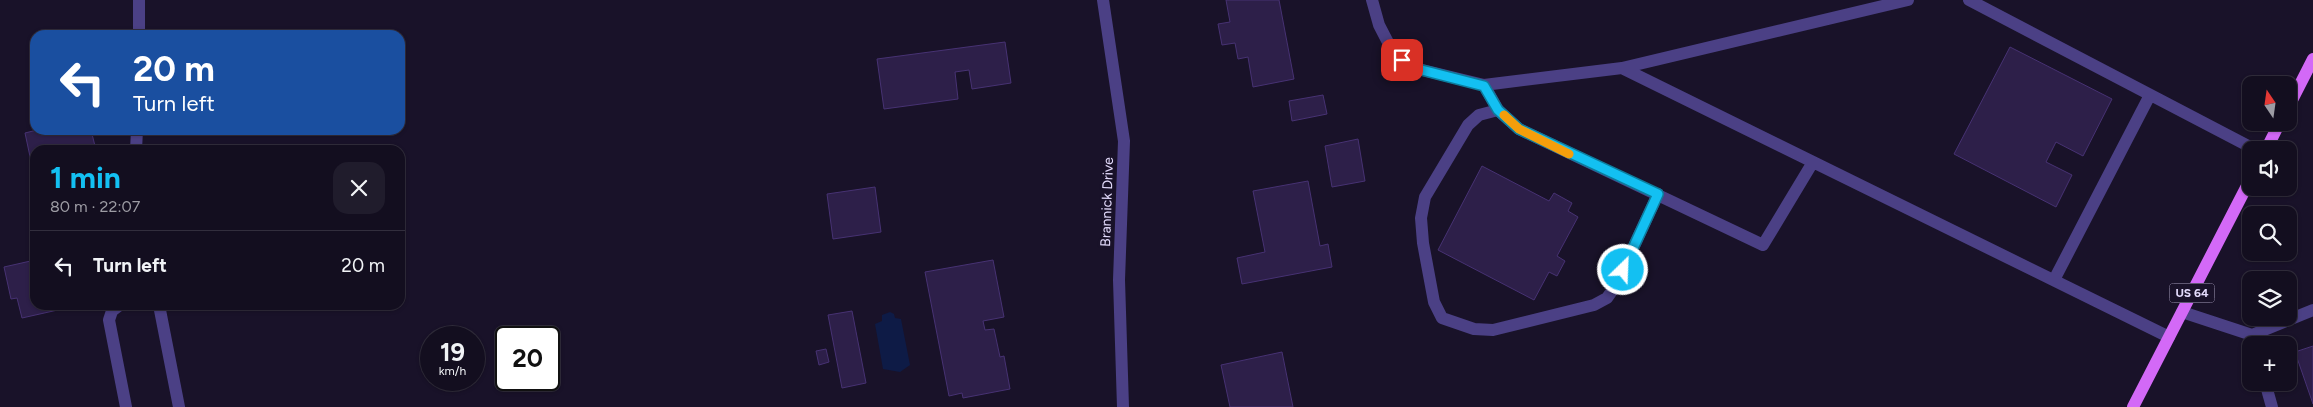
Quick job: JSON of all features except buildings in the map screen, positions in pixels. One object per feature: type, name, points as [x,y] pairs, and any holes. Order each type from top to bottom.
[{"type":"main road","points":[[2298,92],[2310,74],[2313,59]]},
{"type":"main road","name":"US 64","points":[[2133,407],[2242,195]]},
{"type":"street","points":[[139,30],[140,0]]},
{"type":"street","name":"Brannick Drive","points":[[1104,0],[1124,141],[1119,280],[1123,407]]},
{"type":"street","points":[[1372,0],[1379,25],[1394,54],[1410,67],[1484,86],[1622,68],[1908,0]]},
{"type":"street","points":[[1970,0],[2242,143]]},
{"type":"street","points":[[1622,68],[2169,337]]},
{"type":"street","points":[[1484,86],[1498,110],[1519,129],[1763,245],[1813,162]]},
{"type":"street","points":[[2054,280],[2150,95]]},
{"type":"street","points":[[1498,110],[1479,115],[1468,125],[1425,197],[1421,218],[1423,243],[1434,302],[1442,318],[1474,329],[1493,330],[1594,305],[1606,298],[1616,285],[1658,194]]},
{"type":"street","points":[[113,310],[109,320],[126,407]]},
{"type":"street","points":[[160,310],[179,407]]},
{"type":"street","points":[[2261,336],[2313,310]]},
{"type":"street","points":[[2182,312],[2243,336]]},
{"type":"street","points":[[2268,391],[2272,407]]},
{"type":"water","points":[[890,312],[894,314],[895,318],[901,319],[910,365],[900,372],[883,369],[875,324],[882,321],[882,315]]},
{"type":"slow traffic","points":[[1504,115],[1519,129],[1569,154]]},
{"type":"route","points":[[1402,60],[1410,67],[1484,86],[1498,110],[1519,129],[1658,194],[1623,270]]}]
